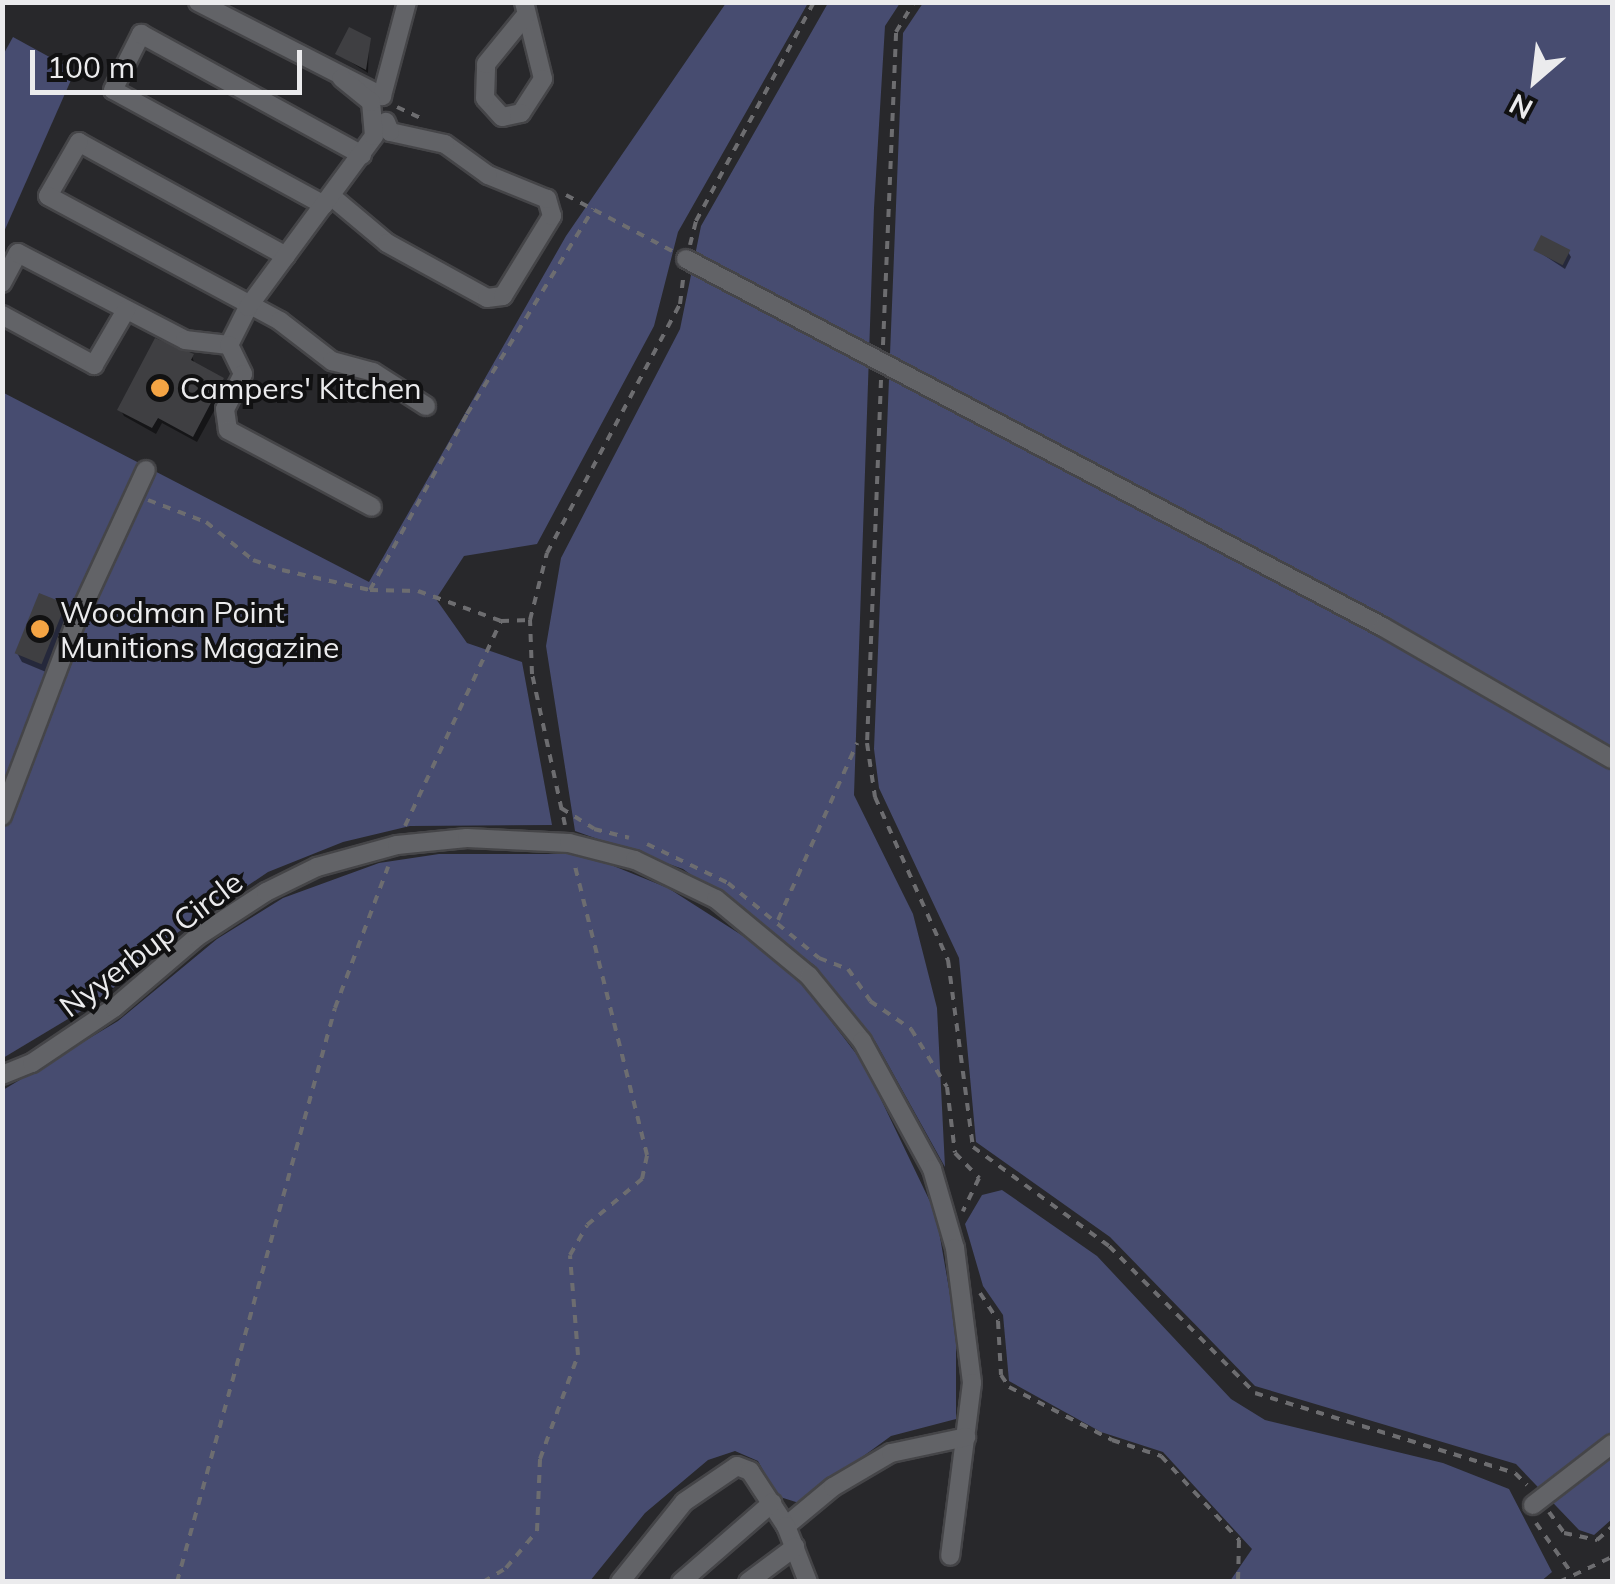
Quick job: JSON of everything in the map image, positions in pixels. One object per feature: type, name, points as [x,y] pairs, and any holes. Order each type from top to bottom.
[{"type":"street","points":[[198,2],[382,96]]},
{"type":"street","points":[[372,507],[228,430],[225,409],[242,374],[230,345],[248,307],[381,127],[382,96],[407,2]]},
{"type":"street","points":[[525,9],[543,80],[521,113],[502,116],[485,98],[486,64],[525,9]]},
{"type":"street","points":[[362,155],[141,34],[112,90],[328,200],[387,242],[488,298],[503,296],[552,216],[548,200],[488,175],[445,144],[381,127]]},
{"type":"street","points":[[341,78],[371,102],[381,127]]},
{"type":"street","points":[[286,256],[79,142],[48,196],[248,307],[280,320],[332,361],[373,372],[426,406]]},
{"type":"street","points":[[2,283],[18,252],[185,340],[230,345]]},
{"type":"street","points":[[686,258],[1383,627],[1612,759]]},
{"type":"street","points":[[2,315],[94,365],[126,310]]},
{"type":"street","points":[[2,816],[76,619],[146,470]]},
{"type":"street","name":"Nyyerbup Circle","points":[[2,1074],[32,1064],[114,1008],[196,937],[266,892],[317,868],[397,845],[467,838],[569,843],[635,860],[716,899],[766,936],[862,1041],[932,1169],[968,1318],[972,1383],[950,1556]]},
{"type":"street","points":[[786,1526],[833,1487],[891,1453],[966,1437]]},
{"type":"street","points":[[1537,1503],[1612,1444]]},
{"type":"street","points":[[620,1582],[684,1502],[725,1469],[750,1472],[786,1526],[808,1582]]},
{"type":"street","points":[[680,1582],[772,1503]]},
{"type":"street","points":[[748,1582],[795,1546]]},
{"type":"path","points":[[483,1582],[506,1568],[537,1531],[540,1460],[578,1355],[570,1254],[587,1226],[642,1179],[647,1155],[569,843],[532,674],[530,620],[547,553],[680,304],[696,221],[814,2]]},
{"type":"path","points":[[914,2],[896,32],[867,744],[874,797],[948,960],[973,1147],[1109,1246],[1255,1393],[1515,1473],[1564,1534],[1597,1540],[1612,1527]]},
{"type":"path","points":[[370,590],[467,414],[594,210]]},
{"type":"path","points":[[134,497],[206,522],[253,560],[370,590],[418,591],[501,621],[530,620]]},
{"type":"path","points":[[177,1582],[335,1008],[397,845],[501,621]]},
{"type":"path","points":[[766,936],[857,744]]},
{"type":"path","points":[[1537,1503],[1526,1509],[1573,1575]]},
{"type":"path","points":[[1559,1582],[1612,1557]]},
{"type":"shaded area","points":[[726,3],[808,3],[678,232],[654,326],[537,544],[464,556],[436,599],[467,643],[522,662],[552,825],[410,826],[343,842],[268,872],[177,933],[98,1001],[3,1058],[2,392],[369,582],[566,236]]},
{"type":"shaded area","points":[[828,3],[900,3],[885,26],[874,208],[854,795],[913,914],[937,1008],[945,1167],[875,1041],[814,965],[683,869],[575,831],[546,646],[561,558],[680,329],[701,226]]},
{"type":"shaded area","points":[[923,3],[1612,3],[1612,1519],[1594,1535],[1579,1530],[1516,1464],[1255,1386],[1110,1237],[976,1142],[959,958],[879,788],[874,749],[903,33]]},
{"type":"shaded area","points":[[13,37],[75,71],[3,234],[3,55]]},
{"type":"shaded area","points":[[439,854],[584,854],[668,888],[754,943],[805,987],[864,1064],[936,1214],[956,1329],[956,1419],[891,1436],[799,1503],[777,1496],[758,1461],[735,1451],[708,1460],[645,1513],[590,1581],[3,1582],[3,1090],[118,1021],[217,939],[283,898],[379,863]]},
{"type":"shaded area","points":[[1002,1190],[1097,1256],[1231,1399],[1265,1420],[1443,1463],[1509,1489],[1552,1572],[1540,1582],[1230,1581],[1252,1549],[1163,1452],[1101,1432],[1009,1381],[1003,1315],[983,1286],[965,1224],[982,1195]]},
{"type":"building","points":[[349,27],[371,38],[366,70],[335,54]]},
{"type":"building","points":[[1541,235],[1570,250],[1563,265],[1533,250]]},
{"type":"building","points":[[155,338],[194,354],[191,360],[224,378],[193,437],[158,418],[152,428],[117,410]]},
{"type":"building","name":"Woodman Point Munitions Magazine","points":[[39,593],[66,604],[42,664],[15,653]]},
{"type":"place","name":"Campers' Kitchen","points":[[160,388]]},
{"type":"place","name":"Woodman Point Munitions Magazine","points":[[40,629]]}]
